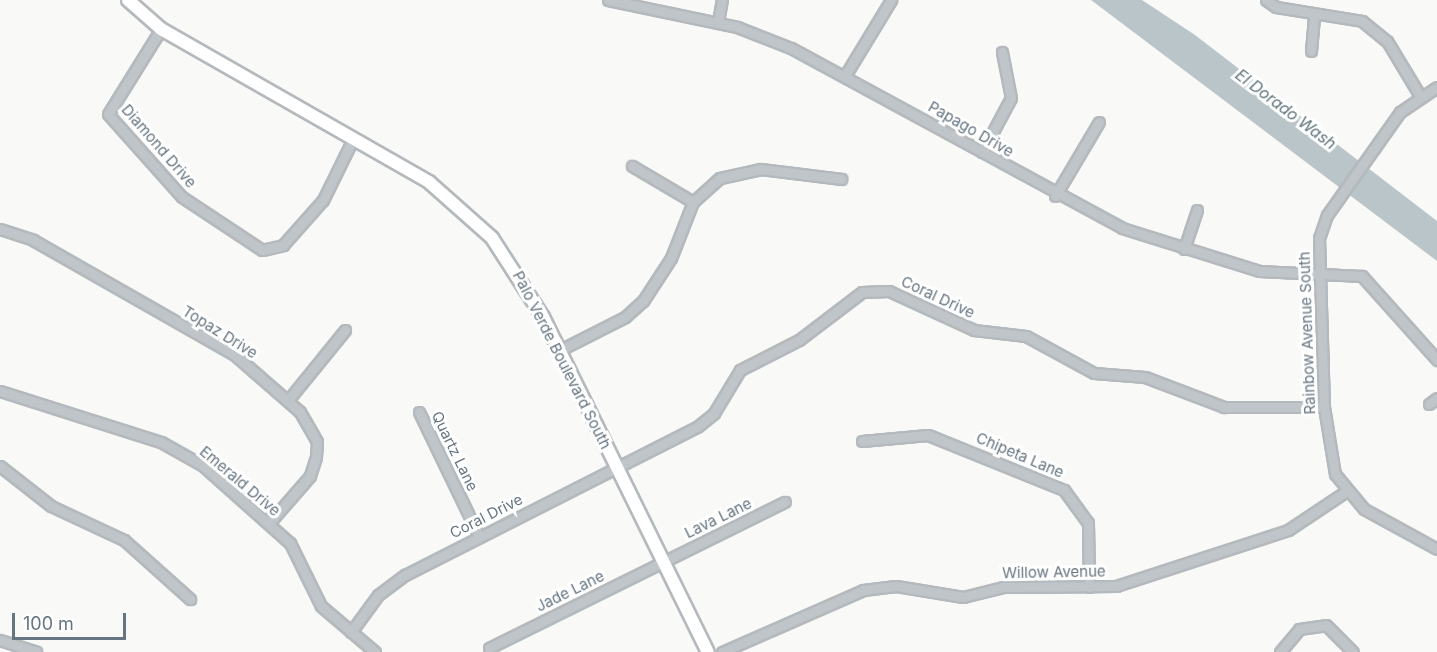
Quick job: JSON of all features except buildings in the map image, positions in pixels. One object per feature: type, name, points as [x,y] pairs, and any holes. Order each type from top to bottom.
[{"type":"main road","name":"Palo Verde Boulevard South","points":[[128,0],[161,29],[429,183],[492,238],[522,279],[560,350],[708,652]]},
{"type":"street","name":"Papago Drive","points":[[608,0],[718,22],[755,33],[846,74],[1091,216],[1184,249],[1259,271],[1350,272],[1373,283],[1437,360]]},
{"type":"street","points":[[718,22],[722,0]]},
{"type":"street","points":[[846,74],[891,0]]},
{"type":"street","points":[[1266,0],[1314,14],[1345,16],[1374,28],[1419,94],[1437,87]]},
{"type":"street","points":[[1311,51],[1314,14]]},
{"type":"street","name":"Diamond Drive","points":[[161,29],[108,114],[182,197],[262,250],[283,246],[323,200],[353,139]]},
{"type":"street","points":[[982,152],[1011,98],[1002,52]]},
{"type":"street","name":"Rainbow Avenue South","points":[[1345,492],[1329,453],[1324,407],[1319,238],[1327,215],[1400,112],[1419,94]]},
{"type":"street","points":[[1055,196],[1099,122]]},
{"type":"street","points":[[632,166],[693,202]]},
{"type":"street","points":[[560,350],[625,317],[643,301],[671,258],[693,202],[720,178],[742,171],[841,179]]},
{"type":"street","points":[[1184,249],[1197,210]]},
{"type":"street","name":"Topaz Drive","points":[[0,229],[33,240],[236,356],[289,399],[311,427],[316,457],[310,476],[269,523]]},
{"type":"street","name":"Coral Drive","points":[[351,632],[391,584],[479,536],[697,427],[714,413],[740,370],[759,356],[799,340],[848,299],[877,290],[928,306],[974,330],[1026,336],[1094,373],[1145,378],[1224,407],[1324,407]]},
{"type":"street","points":[[289,399],[345,330]]},
{"type":"street","name":"Emerald Drive","points":[[0,391],[182,452],[269,523],[298,554],[321,606],[375,652]]},
{"type":"street","name":"Quartz Lane","points":[[419,412],[479,536]]},
{"type":"street","name":"Chipeta Lane","points":[[862,441],[928,435],[1064,490],[1088,523],[1089,586]]},
{"type":"street","points":[[0,466],[56,510],[123,540],[190,599]]},
{"type":"street","points":[[1345,492],[1387,524],[1437,549]]},
{"type":"street","name":"Willow Avenue","points":[[722,652],[863,590],[896,586],[963,597],[1003,587],[1116,586],[1288,530],[1345,492]]},
{"type":"street","name":"Lava Lane","points":[[663,561],[785,502]]},
{"type":"street","name":"Jade Lane","points":[[489,648],[663,561]]},
{"type":"street","points":[[1280,652],[1299,629],[1326,625],[1353,652]]},
{"type":"street","points":[[0,640],[36,652]]},
{"type":"water","name":"El Dorado Wash","points":[[1091,0],[1142,0],[1195,35],[1437,221],[1437,261]]}]
